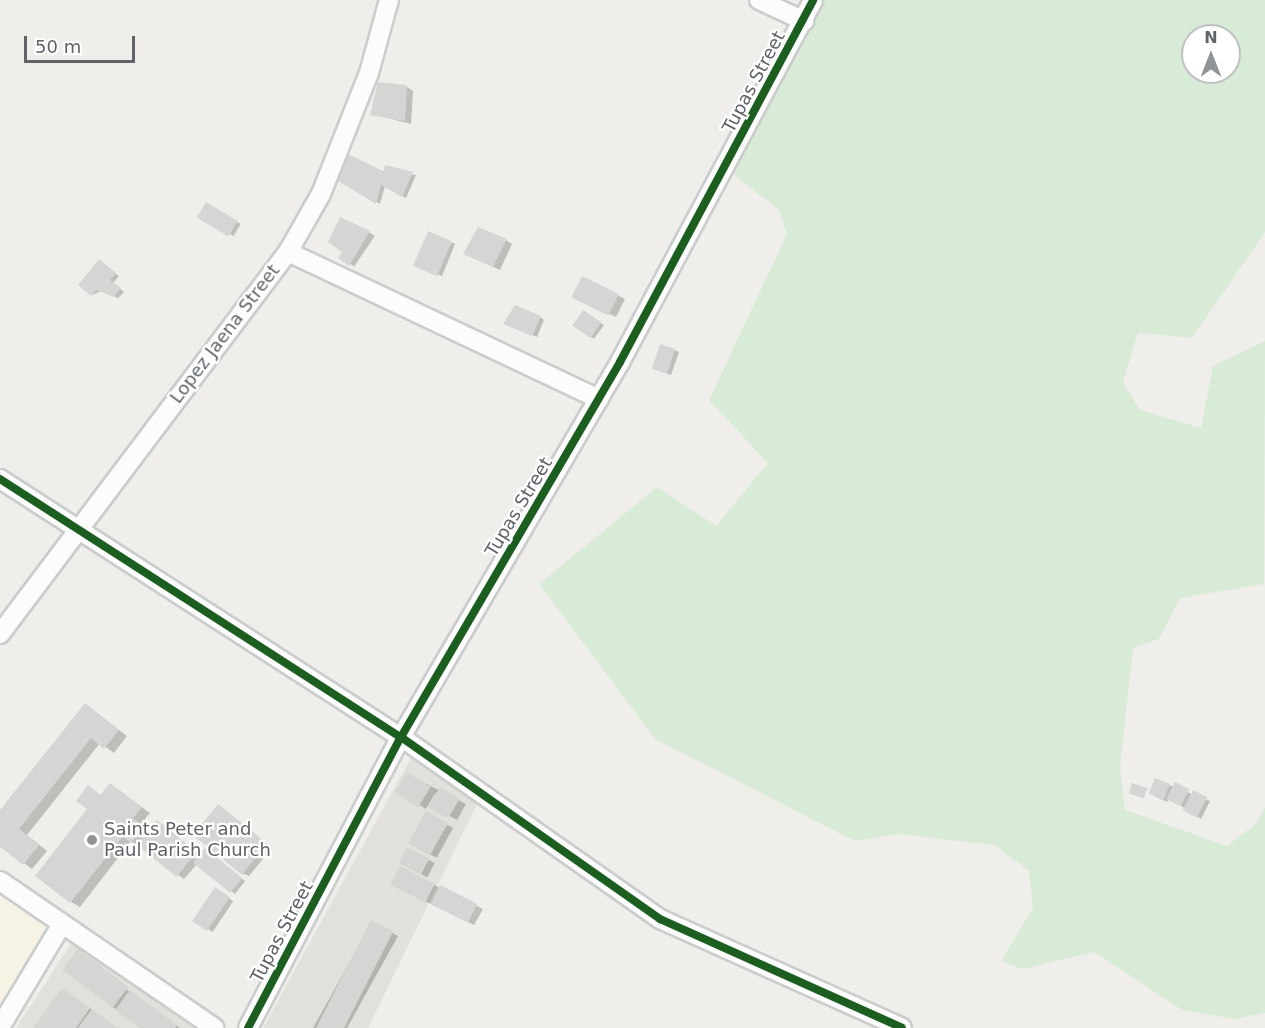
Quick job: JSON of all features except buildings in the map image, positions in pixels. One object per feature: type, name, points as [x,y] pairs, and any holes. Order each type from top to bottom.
[{"type":"street","name":"Lopez Jaena Street","points":[[0,634],[75,530],[288,252],[334,161],[369,73],[388,0]]},
{"type":"street","points":[[759,0],[804,21]]},
{"type":"street","name":"Tupas Street","points":[[248,1028],[400,737],[599,399],[804,21],[813,0]]},
{"type":"street","points":[[288,252],[599,399]]},
{"type":"street","points":[[0,479],[75,530],[400,737],[660,919],[902,1028]]},
{"type":"street","points":[[0,881],[61,926],[216,1028]]},
{"type":"street","points":[[0,1026],[61,926]]},
{"type":"shaded area","points":[[412,756],[478,802],[368,1028],[263,1028]]},
{"type":"shaded area","points":[[0,890],[52,930],[0,1011]]},
{"type":"shaded area","points":[[72,942],[198,1028],[16,1028]]},
{"type":"green space","points":[[822,0],[1265,0],[1265,232],[1192,338],[1138,333],[1123,382],[1140,410],[1201,428],[1213,366],[1265,341],[1264,584],[1180,598],[1159,639],[1133,648],[1120,767],[1125,810],[1227,846],[1256,824],[1265,807],[1265,1013],[1234,1019],[1182,1010],[1094,952],[1022,969],[1001,961],[1033,908],[1029,871],[994,845],[899,834],[855,841],[655,739],[539,584],[657,487],[716,526],[768,463],[709,400],[787,234],[779,210],[732,173]]},
{"type":"cycle path","points":[[248,1028],[401,737],[620,362],[813,0]]},
{"type":"cycle path","points":[[0,479],[401,737],[660,919],[902,1028]]},
{"type":"place","name":"Saints Peter and Paul Parish Church","points":[[92,840]]}]
